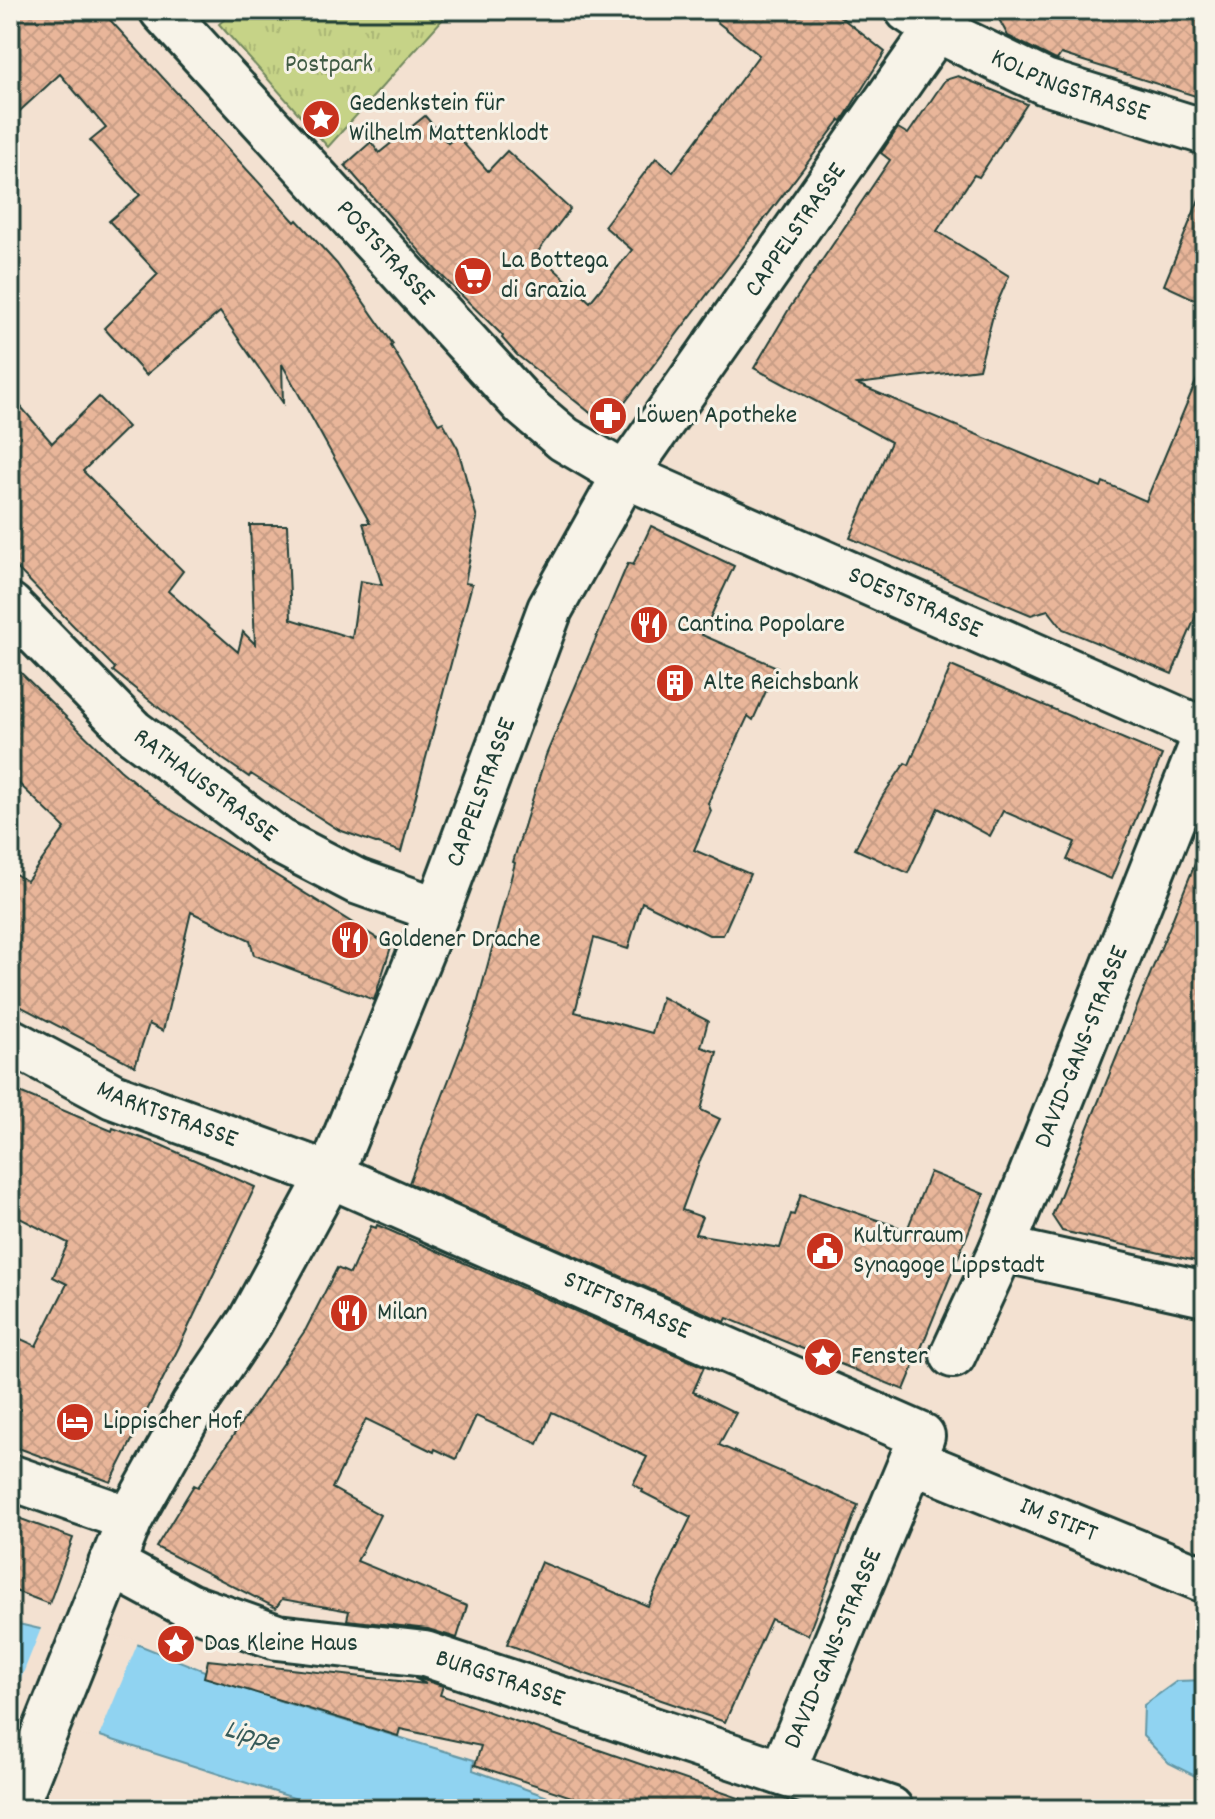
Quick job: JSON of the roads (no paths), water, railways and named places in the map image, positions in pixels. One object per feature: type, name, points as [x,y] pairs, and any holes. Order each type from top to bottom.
[{"type":"street","name":"POSTSTRASSE","points":[[162,10],[524,405],[564,439],[625,475]]},
{"type":"street","name":"CAPPELSTRASSE","points":[[14,1809],[130,1519],[194,1405],[250,1322],[330,1175],[438,910],[550,609],[625,475],[932,17]]},
{"type":"street","name":"KOLPINGSTRASSE","points":[[932,17],[1045,82],[1205,132]]},
{"type":"street","name":"SOESTSTRASSE","points":[[625,475],[1205,734]]},
{"type":"street","name":"RATHAUSSTRASSE","points":[[10,606],[133,732],[279,841],[356,881],[438,910]]},
{"type":"street","name":"DAVID-GANS-STRASSE","points":[[953,1355],[1002,1249],[1205,734]]},
{"type":"street","name":"MARKTSTRASSE","points":[[10,1041],[113,1096],[330,1175]]},
{"type":"street","name":"STIFTSTRASSE","points":[[330,1175],[917,1449]]},
{"type":"street","points":[[1002,1249],[1205,1294]]},
{"type":"street","name":"DAVID-GANS-STRASSE","points":[[782,1773],[917,1449]]},
{"type":"street","name":"IM STIFT","points":[[917,1449],[1205,1580]]},
{"type":"street","points":[[10,1477],[130,1519]]},
{"type":"street","name":"BURGSTRASSE","points":[[111,1564],[189,1606],[277,1637],[425,1654],[890,1809]]},
{"type":"water","name":"Lippe","points":[[10,1622],[134,1643],[280,1701],[474,1760],[473,1770],[581,1809],[328,1809],[97,1735],[10,1711]]},
{"type":"water","points":[[1205,1680],[1205,1781],[1169,1763],[1143,1736],[1144,1705],[1177,1681]]},
{"type":"place","name":"Gedenkstein für Wilhelm Mattenklodt","points":[[321,119]]},
{"type":"place","name":"La Bottega di Grazia","points":[[473,276]]},
{"type":"place","name":"Löwen Apotheke","points":[[608,416]]},
{"type":"place","name":"Cantina Popolare","points":[[649,625]]},
{"type":"place","name":"Alte Reichsbank","points":[[675,683]]},
{"type":"place","name":"Goldener Drache","points":[[350,940]]},
{"type":"place","name":"Kulturraum Synagoge Lippstadt","points":[[825,1251]]},
{"type":"place","name":"Milan","points":[[349,1313]]},
{"type":"place","name":"Fenster","points":[[823,1357]]},
{"type":"place","name":"Lippischer Hof","points":[[75,1422]]},
{"type":"place","name":"Das Kleine Haus","points":[[176,1644]]},
{"type":"park label","name":"Postpark","points":[[329,65]]}]
